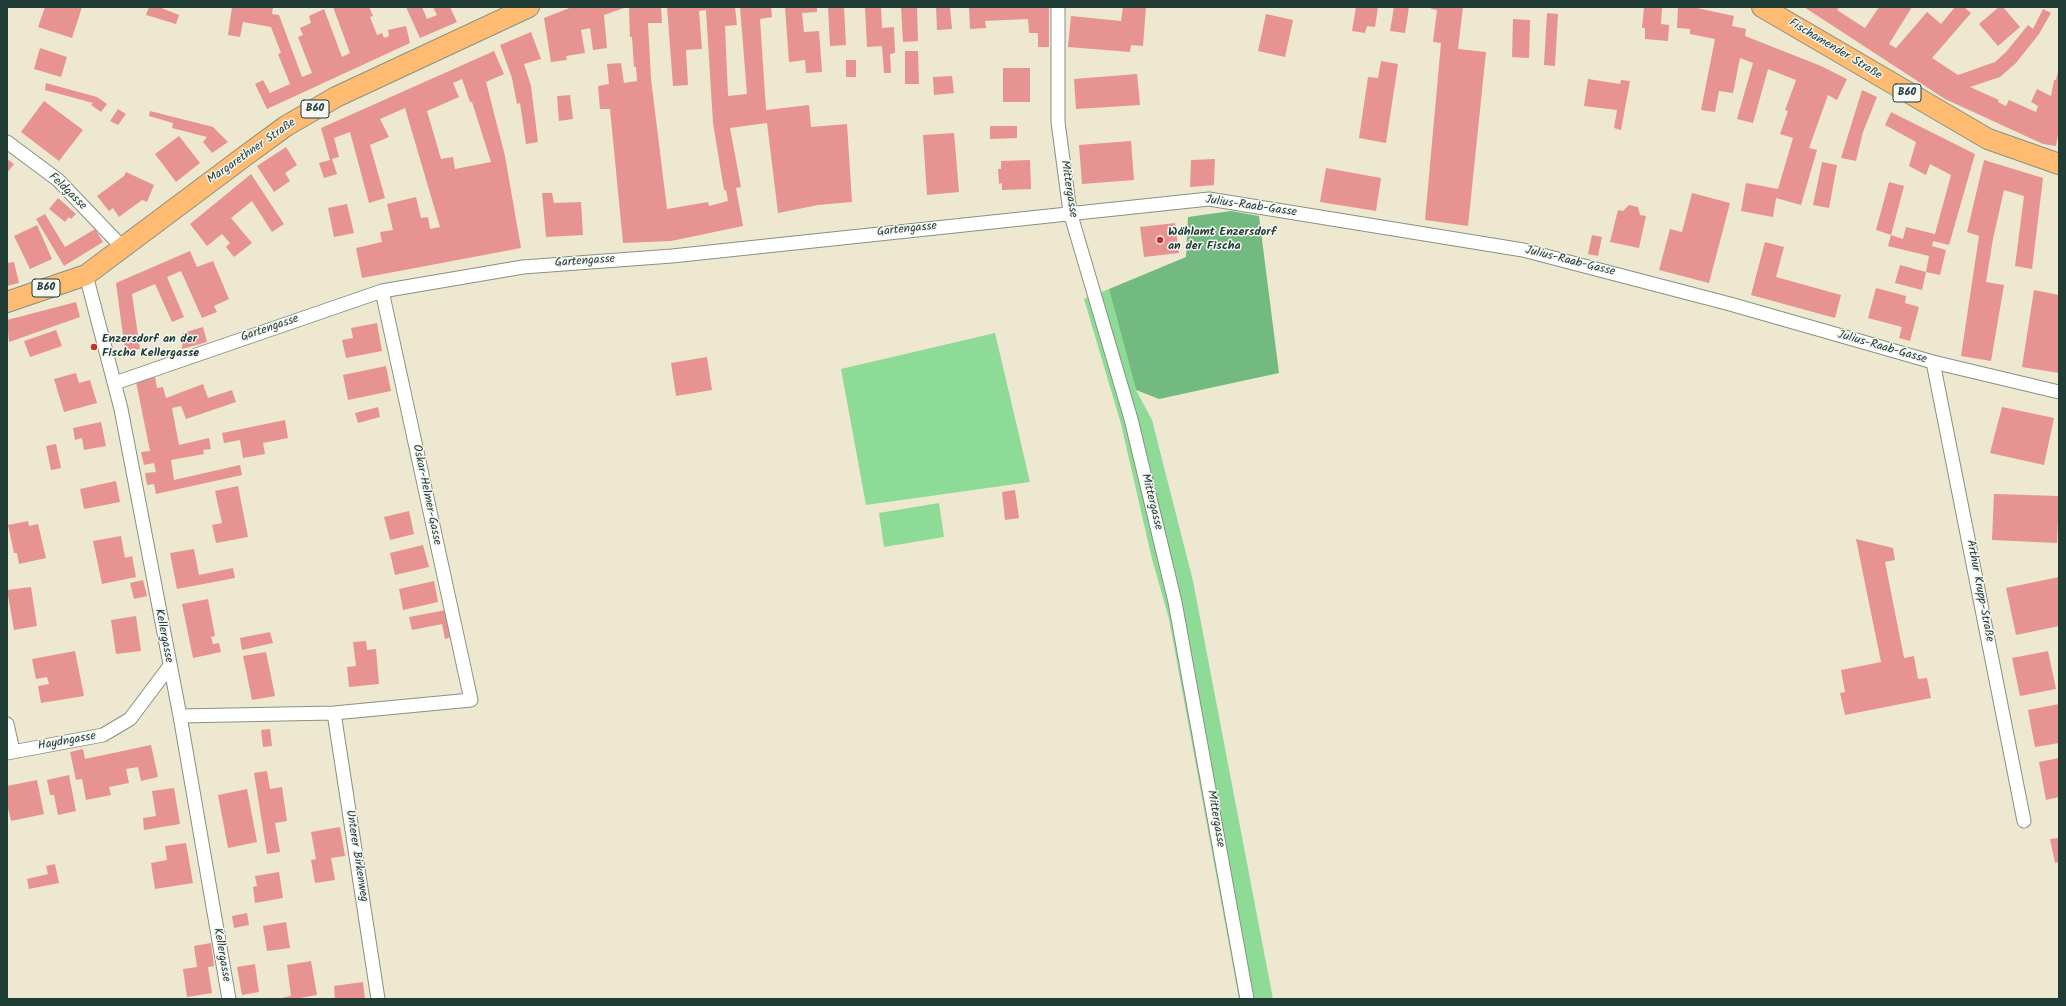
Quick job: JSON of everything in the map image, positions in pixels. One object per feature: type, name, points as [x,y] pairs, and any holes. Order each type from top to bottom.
[{"type":"main road","name":"Margarethner Straße","points":[[7,302],[86,275],[245,156],[299,119],[336,97],[529,7]]},
{"type":"main road","name":"Fischamender Straße","points":[[1762,7],[1988,139],[2059,164]]},
{"type":"street","name":"Mittergasse","points":[[1058,7],[1058,122],[1070,212],[1131,418],[1175,602],[1247,999]]},
{"type":"street","name":"Feldgasse","points":[[7,142],[58,180],[123,248]]},
{"type":"street","name":"Julius-Raab-Gasse","points":[[1070,212],[1209,199],[1522,250],[1730,304],[1933,362],[2059,392]]},
{"type":"street","name":"Gartengasse","points":[[115,383],[382,291],[523,267],[672,256],[1070,212]]},
{"type":"street","name":"Kellergasse","points":[[86,275],[115,383],[169,667],[180,716],[229,999]]},
{"type":"street","name":"Oskar-Helmer-Gasse","points":[[334,713],[471,700],[382,291]]},
{"type":"street","name":"Arthur Krupp-Straße","points":[[1933,362],[2024,821]]},
{"type":"street","name":"Haydngasse","points":[[10,752],[103,735],[130,719],[169,667]]},
{"type":"street","points":[[180,716],[334,713]]},
{"type":"street","name":"Unterer Birkenweg","points":[[334,713],[378,999]]},
{"type":"street","points":[[7,724],[10,752]]},
{"type":"green space","points":[[1231,211],[1259,216],[1279,373],[1159,399],[1136,390],[1109,289],[1186,257],[1188,217]]},
{"type":"green space","points":[[1109,289],[1136,390],[1152,420],[1193,581],[1273,999],[1239,999],[1169,619],[1152,559],[1121,424],[1084,299]]},
{"type":"green space","points":[[995,333],[1030,482],[866,505],[841,369]]},
{"type":"green space","points":[[939,503],[944,537],[884,547],[879,513]]},
{"type":"building","points":[[45,7],[82,7],[72,38],[38,27]]},
{"type":"building","points":[[149,7],[159,7],[179,15],[176,24],[146,15]]},
{"type":"building","points":[[232,7],[273,7],[272,14],[279,15],[302,77],[312,73],[298,37],[303,35],[300,28],[311,23],[309,16],[324,9],[342,57],[350,53],[333,7],[369,7],[373,16],[370,17],[377,35],[382,33],[384,38],[389,36],[388,30],[406,26],[410,43],[267,109],[255,84],[263,80],[270,93],[290,84],[278,54],[281,53],[271,27],[243,22],[240,37],[228,35]]},
{"type":"building","points":[[406,7],[422,7],[427,19],[437,15],[433,7],[450,7],[457,22],[420,38]]},
{"type":"building","points":[[572,7],[627,7],[604,15],[607,48],[593,50],[590,28],[581,30],[585,53],[566,56],[567,60],[551,62],[544,18]]},
{"type":"building","points":[[629,7],[661,7],[662,23],[648,23],[651,79],[667,209],[708,202],[709,206],[728,201],[726,190],[724,190],[713,123],[706,10],[699,11],[702,49],[686,50],[688,85],[673,86],[667,7],[735,7],[737,25],[725,26],[728,96],[747,94],[740,7],[771,7],[772,17],[760,19],[766,110],[809,105],[811,127],[847,124],[852,202],[818,205],[778,213],[767,123],[730,128],[741,187],[736,188],[743,226],[671,241],[623,243],[610,109],[600,109],[598,86],[609,84],[607,64],[621,63],[624,83],[637,81],[636,67],[634,67],[632,37],[630,37]]},
{"type":"building","points":[[785,7],[817,7],[817,12],[802,13],[804,32],[819,31],[822,72],[806,73],[805,60],[789,62]]},
{"type":"building","points":[[828,7],[844,7],[846,45],[830,46]]},
{"type":"building","points":[[865,7],[881,7],[882,28],[894,27],[895,53],[890,54],[891,73],[884,73],[882,46],[867,47]]},
{"type":"building","points":[[901,7],[917,7],[918,41],[903,42]]},
{"type":"building","points":[[936,7],[950,7],[952,29],[937,30]]},
{"type":"building","points":[[969,7],[1049,7],[1049,47],[1038,47],[1038,33],[1029,33],[1028,19],[985,21],[986,28],[970,29]]},
{"type":"building","points":[[1123,7],[1146,7],[1143,46],[1131,45],[1130,52],[1068,47],[1071,16],[1121,21]]},
{"type":"building","points":[[1356,7],[1378,7],[1375,27],[1367,26],[1365,33],[1352,31]]},
{"type":"building","points":[[1394,7],[1409,7],[1405,33],[1390,31]]},
{"type":"building","points":[[1432,7],[1463,7],[1458,49],[1486,52],[1468,226],[1425,220],[1441,43],[1433,42],[1437,10],[1431,9]]},
{"type":"building","points":[[1644,7],[1662,7],[1661,24],[1669,25],[1668,41],[1645,39],[1645,28],[1642,28]]},
{"type":"building","points":[[1678,7],[1692,7],[1734,16],[1732,26],[1746,29],[1745,36],[1821,66],[1847,79],[1837,100],[1828,95],[1809,148],[1817,150],[1801,205],[1776,198],[1773,217],[1741,211],[1746,183],[1778,189],[1793,138],[1780,134],[1788,111],[1785,110],[1796,80],[1768,69],[1753,123],[1737,119],[1753,63],[1740,58],[1733,93],[1719,91],[1715,112],[1701,110],[1715,39],[1690,34],[1690,29],[1677,28]]},
{"type":"building","points":[[1804,7],[1840,7],[1837,10],[1865,28],[1879,7],[1912,7],[1889,44],[1896,48],[1927,12],[1941,24],[1955,7],[1964,7],[1971,13],[1932,58],[1958,75],[1995,62],[2006,52],[2028,25],[2033,29],[2043,9],[2051,13],[2039,34],[2016,63],[2000,77],[1970,87],[1999,100],[1998,102],[2006,106],[2009,100],[2036,112],[2038,106],[2031,102],[2037,89],[2051,96],[2054,80],[2056,80],[2059,68],[2059,129],[2056,146],[2043,144],[1945,99]]},
{"type":"building","points":[[1999,7],[2003,7],[2020,27],[1998,46],[1979,24]]},
{"type":"building","points":[[1547,13],[1558,14],[1555,66],[1544,65]]},
{"type":"building","points":[[1266,14],[1293,20],[1285,57],[1258,51]]},
{"type":"building","points":[[1513,19],[1530,20],[1529,58],[1512,57]]},
{"type":"building","points":[[531,32],[541,59],[524,64],[531,86],[538,142],[526,144],[520,103],[517,104],[512,78],[500,45]]},
{"type":"building","points":[[40,48],[67,57],[61,77],[34,69]]},
{"type":"building","points":[[494,51],[504,74],[486,82],[505,156],[521,248],[362,278],[356,248],[382,242],[380,232],[393,230],[387,204],[416,197],[421,218],[428,217],[430,229],[440,227],[405,108],[380,119],[389,137],[370,145],[385,198],[369,203],[350,132],[334,138],[339,157],[332,159],[337,174],[324,178],[319,163],[330,160],[321,128]],"holes":[[[462,79],[470,102],[472,102],[491,162],[455,169],[453,157],[441,159],[427,111],[459,97],[453,83]]]},
{"type":"building","points":[[905,51],[918,51],[919,84],[905,84]]},
{"type":"building","points":[[846,60],[856,60],[856,77],[846,77]]},
{"type":"building","points":[[1381,61],[1398,64],[1386,143],[1359,138],[1368,77],[1378,78]]},
{"type":"building","points":[[1003,68],[1030,68],[1030,102],[1003,102]]},
{"type":"building","points":[[1137,74],[1140,105],[1076,109],[1074,79]]},
{"type":"building","points":[[952,76],[954,93],[934,95],[933,77]]},
{"type":"building","points":[[1588,79],[1620,84],[1621,80],[1630,81],[1621,130],[1614,128],[1617,110],[1584,106]]},
{"type":"building","points":[[46,83],[97,97],[107,104],[101,112],[91,105],[93,103],[45,90]]},
{"type":"building","points":[[1862,90],[1877,97],[1863,132],[1856,161],[1841,158]]},
{"type":"building","points":[[570,95],[573,119],[559,121],[557,96]]},
{"type":"building","points":[[44,101],[83,130],[59,161],[21,132]]},
{"type":"building","points":[[118,109],[126,114],[118,125],[110,121]]},
{"type":"building","points":[[150,111],[213,127],[228,142],[212,153],[203,142],[207,137],[172,128],[173,123],[149,116]]},
{"type":"building","points":[[1891,112],[1975,154],[1949,245],[1933,241],[1932,246],[1946,250],[1940,275],[1926,272],[1929,256],[1888,246],[1891,235],[1903,239],[1906,227],[1935,234],[1951,175],[1930,164],[1926,175],[1909,166],[1916,142],[1885,125]]},
{"type":"building","points":[[990,126],[1017,126],[1017,138],[990,139]]},
{"type":"building","points":[[954,133],[959,192],[927,195],[923,135]]},
{"type":"building","points":[[179,136],[200,163],[176,182],[155,154]]},
{"type":"building","points":[[1131,141],[1134,180],[1082,184],[1079,145]]},
{"type":"building","points":[[286,147],[297,165],[285,173],[290,181],[274,192],[257,166]]},
{"type":"building","points":[[7,159],[14,164],[7,173]]},
{"type":"building","points":[[1215,159],[1214,185],[1190,187],[1191,160]]},
{"type":"building","points":[[1030,160],[1031,189],[1002,190],[1002,183],[999,184],[998,169],[1001,169],[1001,161]]},
{"type":"building","points":[[1984,160],[2043,178],[2032,269],[2015,266],[2024,196],[2004,190],[1993,239],[1986,282],[2004,285],[1991,361],[1961,356],[1979,236],[1967,232]]},
{"type":"building","points":[[1822,162],[1837,165],[1829,208],[1813,205]]},
{"type":"building","points":[[1326,168],[1381,178],[1376,211],[1320,202]]},
{"type":"building","points":[[126,172],[154,185],[147,202],[142,200],[119,217],[113,208],[109,211],[97,196],[124,176]]},
{"type":"building","points":[[251,174],[284,224],[272,232],[252,201],[231,218],[252,243],[234,257],[226,247],[230,243],[222,234],[207,246],[190,224]]},
{"type":"building","points":[[1889,182],[1904,186],[1891,235],[1876,230]]},
{"type":"building","points":[[542,193],[552,193],[554,203],[581,202],[583,235],[546,237]]},
{"type":"building","points":[[1692,193],[1730,203],[1709,283],[1659,270],[1670,229],[1682,232]]},
{"type":"building","points":[[58,198],[76,214],[71,219],[69,217],[65,222],[49,209]]},
{"type":"building","points":[[347,204],[354,233],[334,237],[328,208]]},
{"type":"building","points":[[1629,205],[1638,207],[1640,215],[1646,216],[1639,248],[1610,242],[1618,210],[1623,211]]},
{"type":"building","points":[[45,214],[65,247],[95,229],[103,242],[64,266],[36,219]]},
{"type":"building","name":"Wählamt Enzersdorf an der Fischa","points":[[1175,223],[1179,253],[1144,257],[1140,227]]},
{"type":"building","points":[[37,225],[52,259],[30,269],[14,236]]},
{"type":"building","points":[[1592,235],[1602,237],[1598,256],[1588,254]]},
{"type":"building","points":[[1765,242],[1784,247],[1776,277],[1841,295],[1835,318],[1751,295]]},
{"type":"building","points":[[190,251],[197,267],[213,261],[229,299],[214,306],[217,312],[202,318],[181,271],[167,277],[184,317],[172,322],[155,284],[132,294],[140,349],[125,351],[116,283]]},
{"type":"building","points":[[14,262],[19,283],[7,286],[7,263]]},
{"type":"building","points":[[1900,265],[1926,272],[1922,290],[1895,283]]},
{"type":"building","points":[[1876,288],[1906,296],[1905,303],[1919,307],[1910,341],[1899,338],[1902,327],[1868,318]]},
{"type":"building","points":[[2034,290],[2059,295],[2059,373],[2022,367]]},
{"type":"building","points":[[76,302],[80,317],[9,342],[7,320]]},
{"type":"building","points":[[377,323],[382,351],[346,358],[342,340],[353,338],[351,328]]},
{"type":"building","points":[[203,327],[207,342],[182,349],[183,333]]},
{"type":"building","points":[[56,330],[62,346],[30,357],[24,341]]},
{"type":"building","points":[[707,357],[712,390],[676,396],[671,363]]},
{"type":"building","points":[[386,366],[391,391],[348,400],[343,375]]},
{"type":"building","points":[[76,373],[79,383],[90,380],[97,403],[64,412],[54,379]]},
{"type":"building","points":[[155,377],[157,388],[163,387],[166,398],[203,384],[208,398],[232,390],[236,402],[186,419],[181,406],[172,408],[179,445],[209,438],[211,449],[203,450],[204,454],[171,460],[174,480],[240,465],[242,475],[156,494],[154,484],[147,485],[145,473],[156,472],[154,463],[144,465],[141,452],[150,451],[136,382]]},
{"type":"building","points":[[378,407],[380,417],[358,423],[355,413]]},
{"type":"building","points":[[2002,407],[2054,418],[2044,465],[1990,453]]},
{"type":"building","points":[[285,420],[288,438],[263,443],[265,454],[243,458],[240,440],[224,443],[222,433]]},
{"type":"building","points":[[101,422],[106,446],[84,450],[82,438],[75,440],[73,428]]},
{"type":"building","points":[[56,444],[61,468],[51,470],[46,446]]},
{"type":"building","points":[[116,481],[120,502],[84,509],[80,489]]},
{"type":"building","points":[[238,486],[248,537],[216,543],[212,525],[222,523],[215,491]]},
{"type":"building","points":[[1015,490],[1019,518],[1005,520],[1002,492]]},
{"type":"building","points":[[1994,494],[2059,496],[2057,543],[1992,540]]},
{"type":"building","points":[[409,511],[414,534],[390,540],[384,517]]},
{"type":"building","points":[[28,521],[29,526],[38,524],[46,558],[19,564],[17,553],[14,553],[8,525]]},
{"type":"building","points":[[121,536],[125,558],[132,556],[136,577],[102,584],[93,541]]},
{"type":"building","points":[[1856,539],[1893,548],[1895,560],[1885,562],[1904,658],[1914,656],[1918,679],[1927,678],[1931,698],[1845,715],[1840,693],[1845,692],[1841,670],[1881,662]]},
{"type":"building","points":[[423,545],[429,567],[395,575],[390,553]]},
{"type":"building","points":[[194,549],[199,575],[233,568],[235,578],[177,589],[170,553]]},
{"type":"building","points":[[2059,577],[2059,626],[2016,635],[2006,588]]},
{"type":"building","points":[[143,580],[147,596],[134,599],[130,583]]},
{"type":"building","points":[[434,581],[438,602],[403,610],[399,589]]},
{"type":"building","points":[[31,587],[37,626],[14,630],[7,590]]},
{"type":"building","points":[[208,599],[215,636],[211,637],[213,644],[219,643],[221,652],[193,658],[182,604]]},
{"type":"building","points":[[446,610],[451,637],[445,639],[442,624],[412,630],[409,617]]},
{"type":"building","points":[[136,616],[141,651],[116,654],[111,620]]},
{"type":"building","points":[[270,632],[273,643],[242,650],[240,638]]},
{"type":"building","points":[[366,641],[367,650],[376,649],[379,684],[349,687],[347,667],[356,666],[353,642]]},
{"type":"building","points":[[75,651],[84,696],[41,703],[38,686],[49,684],[47,677],[36,679],[32,659]]},
{"type":"building","points":[[2048,651],[2056,689],[2020,696],[2012,658]]},
{"type":"building","points":[[266,652],[275,696],[252,700],[243,656]]},
{"type":"building","points":[[2059,704],[2059,743],[2035,747],[2028,710]]},
{"type":"building","points":[[270,729],[272,746],[263,747],[261,730]]},
{"type":"building","points":[[151,745],[158,777],[141,781],[138,767],[126,769],[129,783],[109,787],[111,795],[86,800],[82,779],[76,780],[70,752],[83,749],[85,759]]},
{"type":"building","points":[[2059,758],[2059,797],[2046,800],[2039,762]]},
{"type":"building","points":[[267,771],[270,789],[282,787],[287,821],[275,823],[280,852],[267,854],[254,773]]},
{"type":"building","points":[[69,775],[76,811],[58,815],[54,795],[50,795],[47,780]]},
{"type":"building","points":[[37,780],[44,814],[11,821],[7,804],[7,786]]},
{"type":"building","points":[[174,788],[180,824],[144,830],[143,818],[156,816],[152,791]]},
{"type":"building","points":[[247,789],[257,842],[228,848],[218,795]]},
{"type":"building","points":[[340,827],[345,856],[331,858],[335,880],[315,883],[311,860],[316,859],[311,832]]},
{"type":"building","points":[[2059,838],[2059,862],[2055,863],[2050,839]]},
{"type":"building","points":[[186,843],[193,883],[155,889],[151,863],[167,860],[165,846]]},
{"type":"building","points":[[55,864],[59,883],[29,889],[27,879],[48,874],[46,866]]},
{"type":"building","points":[[279,872],[283,898],[255,903],[253,887],[257,886],[255,876]]},
{"type":"building","points":[[247,913],[249,925],[234,928],[232,916]]},
{"type":"building","points":[[286,922],[290,948],[267,951],[263,926]]},
{"type":"building","points":[[211,943],[214,966],[208,967],[212,993],[187,997],[183,969],[197,967],[194,946]]},
{"type":"building","points":[[311,961],[317,995],[294,999],[276,999],[291,996],[287,965]]},
{"type":"building","points":[[255,964],[259,992],[242,995],[237,967]]},
{"type":"building","points":[[363,982],[365,999],[335,999],[334,986]]},
{"type":"place","name":"Wählamt Enzersdorf an der Fischa","points":[[1160,240]]},
{"type":"place","name":"Enzersdorf an der Fischa Kellergasse","points":[[94,347]]}]
